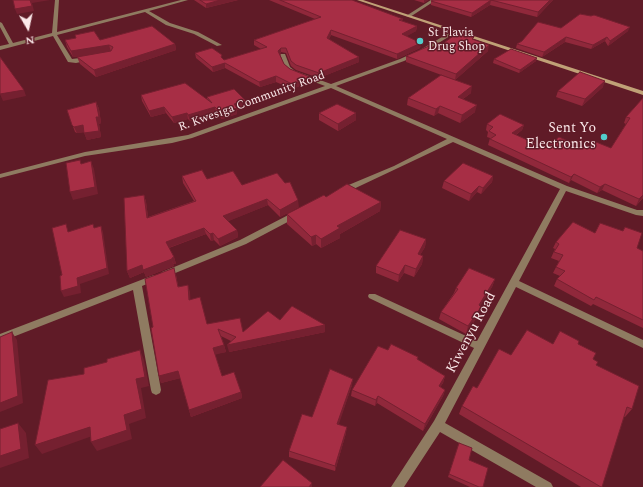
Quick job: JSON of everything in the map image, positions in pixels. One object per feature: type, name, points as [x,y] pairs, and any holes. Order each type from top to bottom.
[{"type":"main road","points":[[359,0],[643,93]]},
{"type":"street","points":[[56,0],[54,34],[70,61],[76,62],[97,58]]},
{"type":"street","points":[[0,48],[186,0]]},
{"type":"street","points":[[408,16],[434,0]]},
{"type":"street","points":[[146,11],[168,24],[196,33],[219,45]]},
{"type":"street","points":[[0,23],[12,45]]},
{"type":"street","name":"R. Kwesiga Community Road","points":[[0,176],[85,154],[182,139],[331,86],[422,51],[456,31]]},
{"type":"street","points":[[283,55],[288,68],[293,72],[331,86],[564,188],[643,213]]},
{"type":"street","points":[[334,194],[396,167],[453,139]]},
{"type":"street","name":"Kiwenyu Road","points":[[397,487],[438,425],[564,188]]},
{"type":"street","points":[[0,338],[229,248],[306,208]]},
{"type":"street","points":[[514,283],[643,344]]},
{"type":"street","points":[[137,285],[156,390]]},
{"type":"street","points":[[372,296],[480,347]]},
{"type":"street","points":[[438,425],[547,487]]},
{"type":"building","points":[[13,0],[30,0],[32,6],[15,9]]},
{"type":"building","points":[[200,0],[220,0],[206,4]]},
{"type":"building","points":[[280,0],[352,0],[403,19],[399,20],[417,26],[402,34],[421,43],[397,54],[331,30],[327,38],[359,57],[319,73],[296,65],[291,61],[286,48],[281,48],[278,51],[284,64],[290,69],[310,77],[292,84],[276,76],[259,82],[225,63],[212,67],[195,53],[212,48],[222,55],[221,57],[224,60],[267,47],[254,40],[321,17]]},
{"type":"building","points":[[491,0],[472,13],[431,1]]},
{"type":"building","points":[[491,0],[550,0],[538,12]]},
{"type":"building","points":[[580,14],[591,16],[594,15],[630,27],[610,41],[607,37],[593,45],[566,37],[544,52],[517,44],[522,41],[538,22],[561,28]]},
{"type":"building","points":[[152,26],[175,44],[94,70],[77,57],[111,51],[113,47],[109,45],[71,51],[65,40],[76,38],[75,35],[94,31],[100,40]]},
{"type":"building","points":[[457,33],[474,37],[472,39],[489,45],[456,74],[406,56],[429,46],[436,49]]},
{"type":"building","points":[[511,49],[537,58],[520,70],[494,59]]},
{"type":"building","points":[[0,57],[24,90],[0,94]]},
{"type":"building","points":[[580,72],[605,81],[585,99],[558,91]]},
{"type":"building","points":[[441,75],[472,86],[458,97],[477,105],[462,115],[440,106],[436,109],[408,98]]},
{"type":"building","points":[[185,83],[212,103],[207,97],[234,89],[246,101],[234,104],[237,108],[221,113],[215,107],[188,115],[187,113],[172,117],[164,107],[149,111],[141,95]]},
{"type":"building","points":[[643,98],[643,195],[639,199],[605,184],[600,187],[574,174],[571,177],[490,139],[496,135],[489,131],[493,127],[487,124],[500,114],[524,125],[512,133],[545,148],[559,137],[575,144],[580,141],[591,147],[596,142],[611,148],[630,118],[626,117]]},
{"type":"building","points":[[96,102],[99,117],[96,117],[99,131],[84,133],[83,125],[74,127],[67,110]]},
{"type":"building","points":[[337,104],[356,113],[338,124],[319,113]]},
{"type":"building","points":[[80,160],[81,164],[91,161],[95,187],[70,192],[66,163]]},
{"type":"building","points":[[463,163],[493,176],[483,188],[479,186],[471,194],[444,181]]},
{"type":"building","points":[[202,170],[207,179],[233,171],[242,185],[277,173],[285,183],[290,182],[298,200],[280,210],[267,199],[223,216],[237,230],[218,239],[213,233],[210,234],[204,228],[166,242],[174,257],[172,259],[143,270],[142,265],[127,271],[124,198],[144,195],[147,218],[196,201],[182,176]]},
{"type":"building","points":[[347,184],[381,202],[337,226],[340,228],[321,239],[316,235],[311,237],[287,214],[324,195],[326,197]]},
{"type":"building","points":[[573,222],[595,233],[600,223],[623,231],[625,227],[642,233],[637,248],[643,251],[643,320],[596,297],[594,300],[557,279],[565,271],[556,267],[563,255],[554,252],[559,244],[556,242]]},
{"type":"building","points":[[66,224],[68,232],[93,224],[94,228],[101,226],[107,268],[77,278],[78,286],[61,291],[60,276],[62,275],[52,228]]},
{"type":"building","points":[[400,230],[426,239],[418,254],[423,256],[416,269],[405,265],[399,275],[376,266]]},
{"type":"building","points":[[174,268],[178,287],[188,285],[189,300],[200,297],[207,324],[240,318],[243,332],[268,311],[280,320],[292,306],[325,325],[227,345],[236,337],[218,329],[224,345],[213,348],[222,376],[234,372],[241,392],[189,410],[178,371],[159,376],[145,279]]},
{"type":"building","points":[[469,268],[495,279],[479,305],[481,307],[468,326],[441,312],[458,289],[456,288]]},
{"type":"building","points":[[527,330],[553,344],[560,331],[579,341],[578,344],[596,353],[593,359],[598,362],[596,365],[639,386],[632,409],[627,407],[602,487],[462,406],[473,386],[477,388],[499,349],[511,355]]},
{"type":"building","points":[[12,332],[18,396],[0,403],[0,337]]},
{"type":"building","points":[[391,344],[418,357],[417,359],[445,376],[439,386],[445,390],[425,424],[378,396],[376,400],[352,390],[378,346],[388,350]]},
{"type":"building","points":[[140,350],[145,377],[136,379],[142,409],[124,415],[127,430],[91,442],[90,427],[35,445],[48,380],[84,374],[84,368],[107,362],[107,359]]},
{"type":"building","points":[[330,369],[353,379],[337,424],[347,427],[335,466],[289,451],[302,414],[312,417]]},
{"type":"building","points":[[18,423],[21,449],[0,456],[0,429]]},
{"type":"building","points":[[459,443],[472,448],[469,460],[488,468],[483,487],[479,487],[449,474]]},
{"type":"building","points":[[283,460],[312,483],[309,487],[260,487]]},
{"type":"place","name":"St Flavia Drug Shop","points":[[420,41]]},
{"type":"place","name":"Sent Yo Electronics","points":[[604,137]]}]
